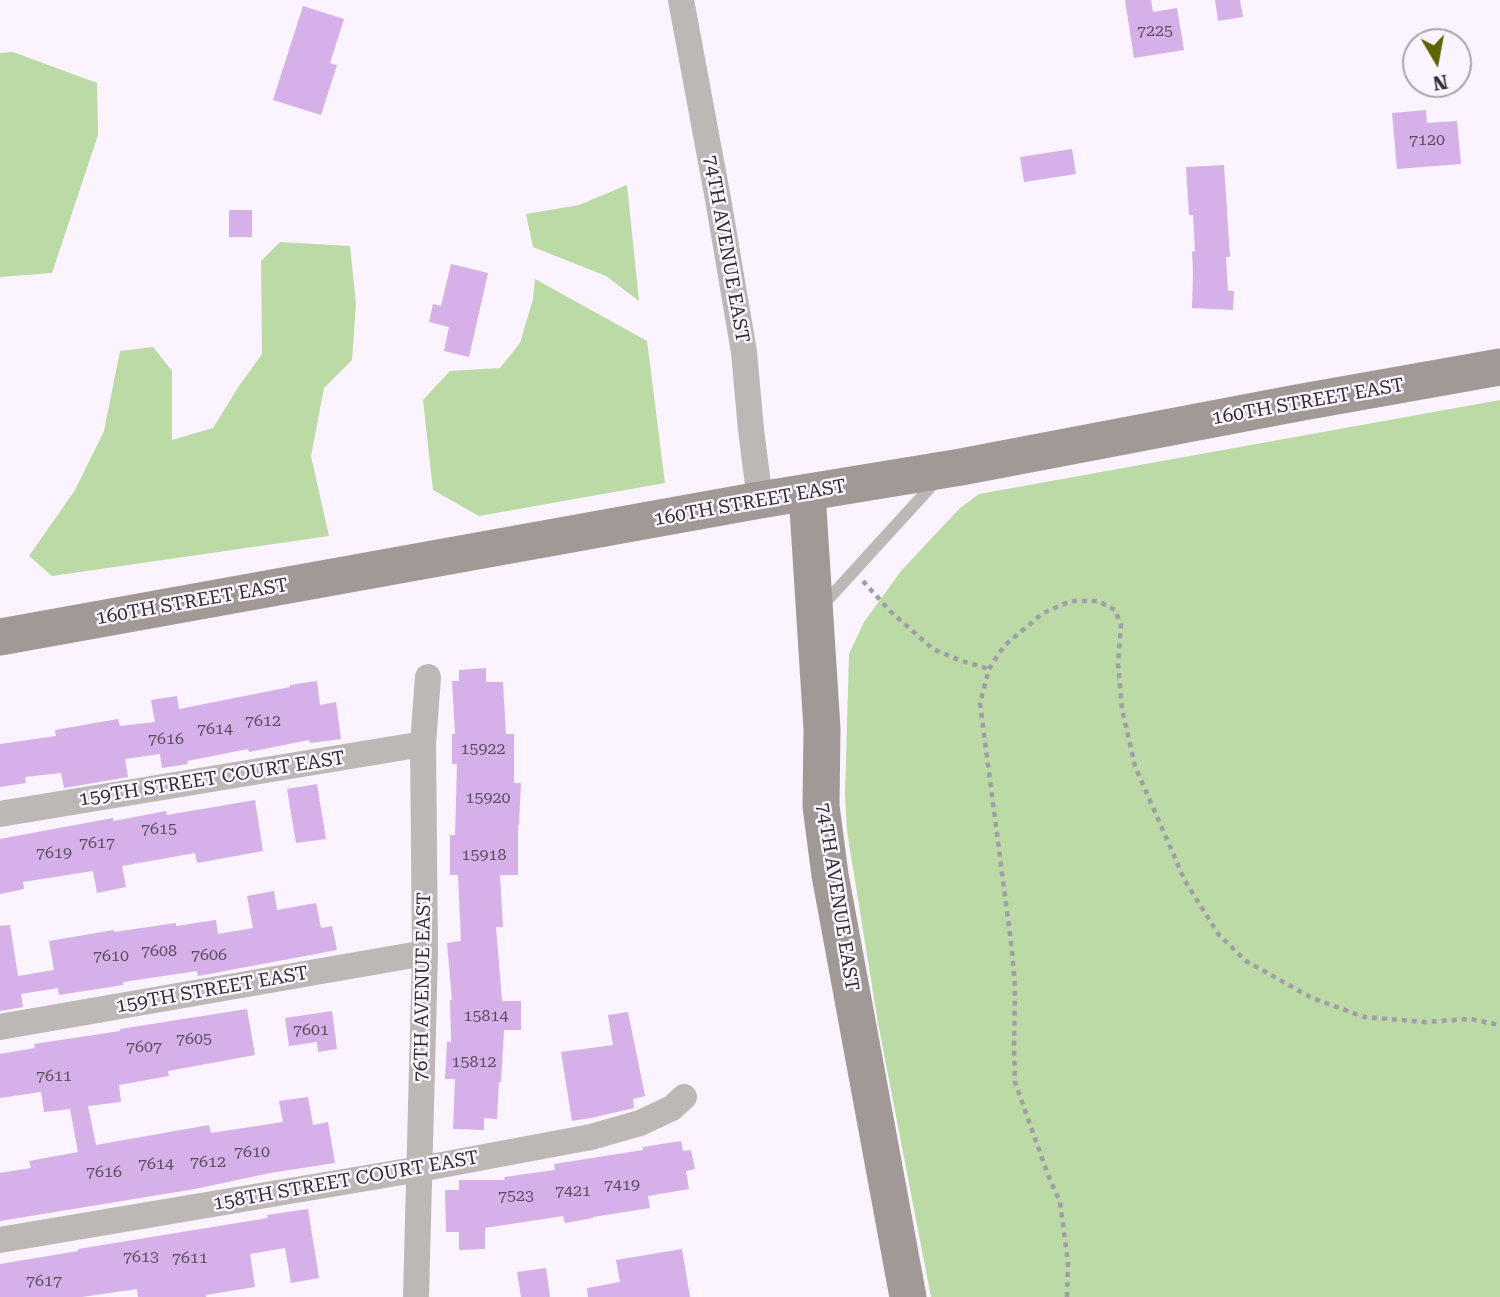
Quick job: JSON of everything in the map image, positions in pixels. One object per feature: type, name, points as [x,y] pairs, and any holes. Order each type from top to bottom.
[{"type":"main road","name":"160TH STREET EAST","points":[[0,637],[760,500],[947,469],[1500,367]]},
{"type":"main road","name":"74TH AVENUE EAST","points":[[807,493],[822,729],[821,806],[830,875],[908,1297]]},
{"type":"street","name":"74TH AVENUE EAST","points":[[681,0],[744,352],[760,500]]},
{"type":"street","name":"76TH AVENUE EAST","points":[[416,1297],[425,953],[423,744],[428,677]]},
{"type":"street","name":"159TH STREET COURT EAST","points":[[0,814],[423,744]]},
{"type":"street","name":"159TH STREET EAST","points":[[0,1027],[425,953]]},
{"type":"street","name":"158TH STREET COURT EAST","points":[[0,1240],[420,1169],[603,1133],[640,1123],[671,1108],[684,1097]]},
{"type":"lane","points":[[815,614],[947,469]]},
{"type":"path","points":[[854,571],[890,611],[933,649],[989,669]]},
{"type":"path","points":[[1067,1297],[1069,1263],[1060,1202],[1015,1082],[1014,974],[980,703],[989,669],[1004,646],[1043,613],[1071,601],[1098,601],[1115,610],[1121,625],[1118,664],[1122,709],[1135,766],[1185,881],[1219,935],[1245,961],[1312,998],[1364,1017],[1425,1022],[1470,1019],[1500,1025]]},
{"type":"green space","points":[[13,52],[97,83],[98,135],[52,273],[0,277],[0,53]]},
{"type":"green space","points":[[627,185],[639,301],[606,276],[533,247],[526,214],[579,205]]},
{"type":"green space","points":[[280,242],[350,246],[356,304],[352,360],[324,388],[311,456],[329,536],[52,576],[29,556],[75,490],[104,431],[120,351],[153,347],[172,371],[172,440],[213,428],[262,354],[261,261]]},
{"type":"green space","points":[[535,279],[647,341],[665,483],[479,516],[433,490],[423,400],[450,371],[500,368],[520,343],[533,299]]},
{"type":"green space","points":[[1500,400],[1500,1297],[931,1297],[878,1023],[847,831],[845,795],[849,654],[864,622],[901,571],[960,508],[979,494]]},
{"type":"building","points":[[1125,0],[1151,0],[1153,12],[1177,8],[1184,50],[1134,58]]},
{"type":"building","points":[[1215,0],[1240,0],[1243,17],[1218,21]]},
{"type":"building","points":[[303,6],[344,19],[330,63],[337,65],[321,115],[273,100]]},
{"type":"building","points":[[1426,110],[1427,123],[1457,121],[1461,164],[1397,169],[1392,113]]},
{"type":"building","points":[[1072,149],[1076,174],[1024,182],[1020,157]]},
{"type":"building","points":[[1224,165],[1230,257],[1226,257],[1228,291],[1234,291],[1233,310],[1192,308],[1192,252],[1195,251],[1193,215],[1189,215],[1186,167]]},
{"type":"building","points":[[229,210],[252,210],[252,237],[229,237]]},
{"type":"building","points":[[451,264],[488,273],[469,357],[444,351],[449,327],[429,322],[433,304],[441,306]]},
{"type":"building","points":[[486,668],[486,682],[503,682],[506,734],[514,734],[514,783],[521,783],[518,875],[500,875],[503,927],[496,927],[502,1001],[521,1001],[521,1030],[504,1030],[497,1119],[484,1118],[484,1130],[453,1129],[455,1079],[445,1079],[447,1042],[451,1042],[452,1000],[447,943],[461,941],[458,875],[450,875],[450,835],[455,835],[457,764],[452,764],[452,734],[455,734],[452,681],[459,681],[459,670]]},
{"type":"building","points":[[317,681],[320,705],[336,702],[341,739],[310,743],[309,740],[249,752],[248,749],[162,768],[160,754],[125,759],[128,777],[64,788],[61,773],[25,777],[26,783],[0,787],[0,744],[56,736],[55,730],[118,719],[120,726],[155,722],[151,700],[177,696],[179,709]]},
{"type":"building","points":[[317,784],[326,839],[296,843],[287,789]]},
{"type":"building","points":[[255,800],[263,851],[197,863],[195,853],[122,866],[126,887],[97,893],[93,871],[23,882],[24,889],[0,894],[0,839],[113,818],[113,821],[166,811],[167,815]]},
{"type":"building","points":[[274,891],[277,910],[316,903],[321,928],[332,926],[337,950],[198,976],[197,971],[59,995],[58,988],[21,994],[23,1007],[0,1011],[0,926],[10,925],[18,976],[54,970],[49,941],[114,930],[216,920],[218,934],[253,928],[247,896]]},
{"type":"building","points":[[247,1009],[255,1055],[168,1071],[169,1076],[119,1085],[121,1102],[88,1106],[96,1145],[209,1125],[211,1133],[283,1122],[279,1101],[308,1097],[313,1125],[328,1122],[335,1163],[0,1221],[0,1173],[31,1168],[29,1161],[78,1152],[70,1109],[44,1112],[41,1092],[0,1098],[0,1054],[35,1048],[34,1044]]},
{"type":"building","points":[[332,1011],[337,1049],[318,1052],[317,1042],[289,1046],[285,1018]]},
{"type":"building","points":[[628,1012],[645,1096],[633,1099],[634,1108],[572,1121],[561,1052],[613,1045],[608,1015]]},
{"type":"building","points":[[681,1141],[683,1151],[691,1150],[695,1169],[686,1171],[689,1189],[648,1196],[650,1208],[565,1223],[563,1216],[485,1228],[485,1249],[459,1250],[459,1232],[446,1232],[445,1190],[459,1190],[459,1180],[505,1180],[504,1177],[555,1170],[554,1164]]},
{"type":"building","points":[[308,1209],[319,1278],[291,1283],[285,1248],[250,1254],[255,1287],[206,1297],[138,1297],[137,1289],[82,1297],[0,1297],[0,1264]]},
{"type":"building","points":[[682,1249],[690,1297],[588,1297],[587,1288],[620,1282],[616,1260]]},
{"type":"building","points":[[546,1268],[550,1297],[521,1297],[517,1272]]}]
